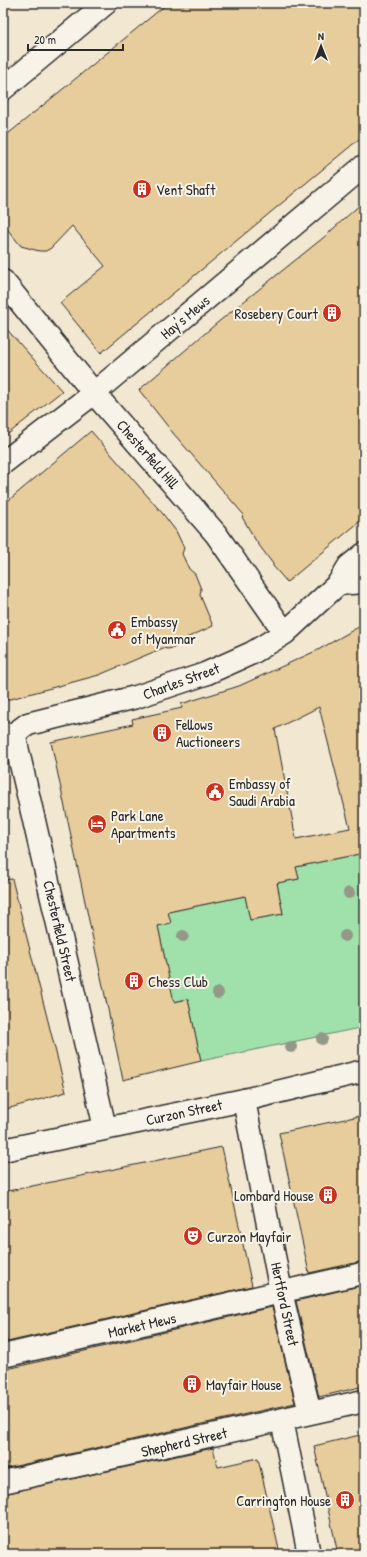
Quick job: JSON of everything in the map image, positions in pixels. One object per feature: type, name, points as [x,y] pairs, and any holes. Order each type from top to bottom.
[{"type":"street","points":[[3,89],[106,3]]},
{"type":"street","name":"Hay's Mews","points":[[3,463],[94,393],[364,166]]},
{"type":"street","name":"Chesterfield Hill","points":[[3,281],[94,393],[216,534],[285,633]]},
{"type":"street","name":"Charles Street","points":[[8,734],[28,724],[136,697],[205,674],[252,653],[285,633],[338,584],[349,566],[364,554]]},
{"type":"street","points":[[338,584],[364,582]]},
{"type":"street","name":"Chesterfield Street","points":[[8,734],[105,1128]]},
{"type":"street","name":"Curzon Street","points":[[3,1150],[244,1100],[364,1071]]},
{"type":"street","name":"Hertford Street","points":[[244,1100],[281,1292],[310,1413]]},
{"type":"street","points":[[281,1292],[364,1273]]},
{"type":"street","name":"Market Mews","points":[[3,1356],[281,1292]]},
{"type":"street","name":"Shepherd Street","points":[[3,1482],[364,1401]]},
{"type":"street","points":[[282,1420],[309,1554]]},
{"type":"green space","points":[[364,853],[364,1027],[201,1061],[188,999],[167,1003],[165,959],[158,926],[170,923],[168,912],[245,896],[250,920],[283,914],[277,883],[299,879],[296,867]]},
{"type":"building","points":[[168,3],[364,3],[364,135],[101,353],[60,303],[105,266],[72,226],[51,248],[46,251],[39,251],[21,246],[3,224],[3,138]]},
{"type":"building","points":[[364,201],[364,518],[287,582],[273,566],[256,541],[242,517],[244,515],[173,433],[139,390],[217,323],[323,238]]},
{"type":"building","points":[[3,325],[62,391],[3,438]]},
{"type":"building","points":[[91,431],[176,531],[184,548],[182,554],[189,569],[195,574],[201,589],[200,595],[213,626],[182,640],[174,648],[163,648],[99,675],[3,701],[3,505]]},
{"type":"building","points":[[364,624],[364,853],[296,867],[299,879],[277,883],[283,914],[250,920],[245,896],[168,912],[171,923],[158,926],[174,1002],[188,999],[201,1061],[123,1080],[51,742],[133,724],[132,719],[182,708],[181,704],[239,686],[318,650]],"holes":[[[319,707],[350,828],[296,839],[275,729]]]},
{"type":"building","points":[[12,879],[66,1092],[3,1110],[3,880]]},
{"type":"building","name":"Lombard House","points":[[364,1115],[364,1261],[309,1273],[279,1133]]},
{"type":"building","points":[[222,1147],[252,1286],[7,1342],[3,1322],[3,1192]]},
{"type":"building","points":[[364,1285],[364,1386],[319,1397],[296,1301]]},
{"type":"building","points":[[272,1307],[295,1403],[3,1469],[3,1370]]},
{"type":"building","name":"Carrington House","points":[[364,1434],[364,1554],[338,1554],[314,1446]]},
{"type":"building","points":[[213,1448],[218,1467],[258,1458],[280,1554],[3,1554],[3,1494]]},
{"type":"place","name":"Vent Shaft","points":[[142,189]]},
{"type":"place","name":"Rosebery Court","points":[[332,313]]},
{"type":"place","name":"Embassy of Myanmar","points":[[117,630]]},
{"type":"place","name":"Fellows Auctioneers","points":[[162,733]]},
{"type":"place","name":"Embassy of Saudi Arabia","points":[[215,792]]},
{"type":"place","name":"Park Lane Apartments","points":[[97,824]]},
{"type":"place","name":"Chess Club","points":[[134,981]]},
{"type":"place","name":"Lombard House","points":[[328,1195]]},
{"type":"place","name":"Curzon Mayfair","points":[[193,1236]]},
{"type":"place","name":"Mayfair House","points":[[192,1384]]},
{"type":"place","name":"Carrington House","points":[[345,1500]]}]
